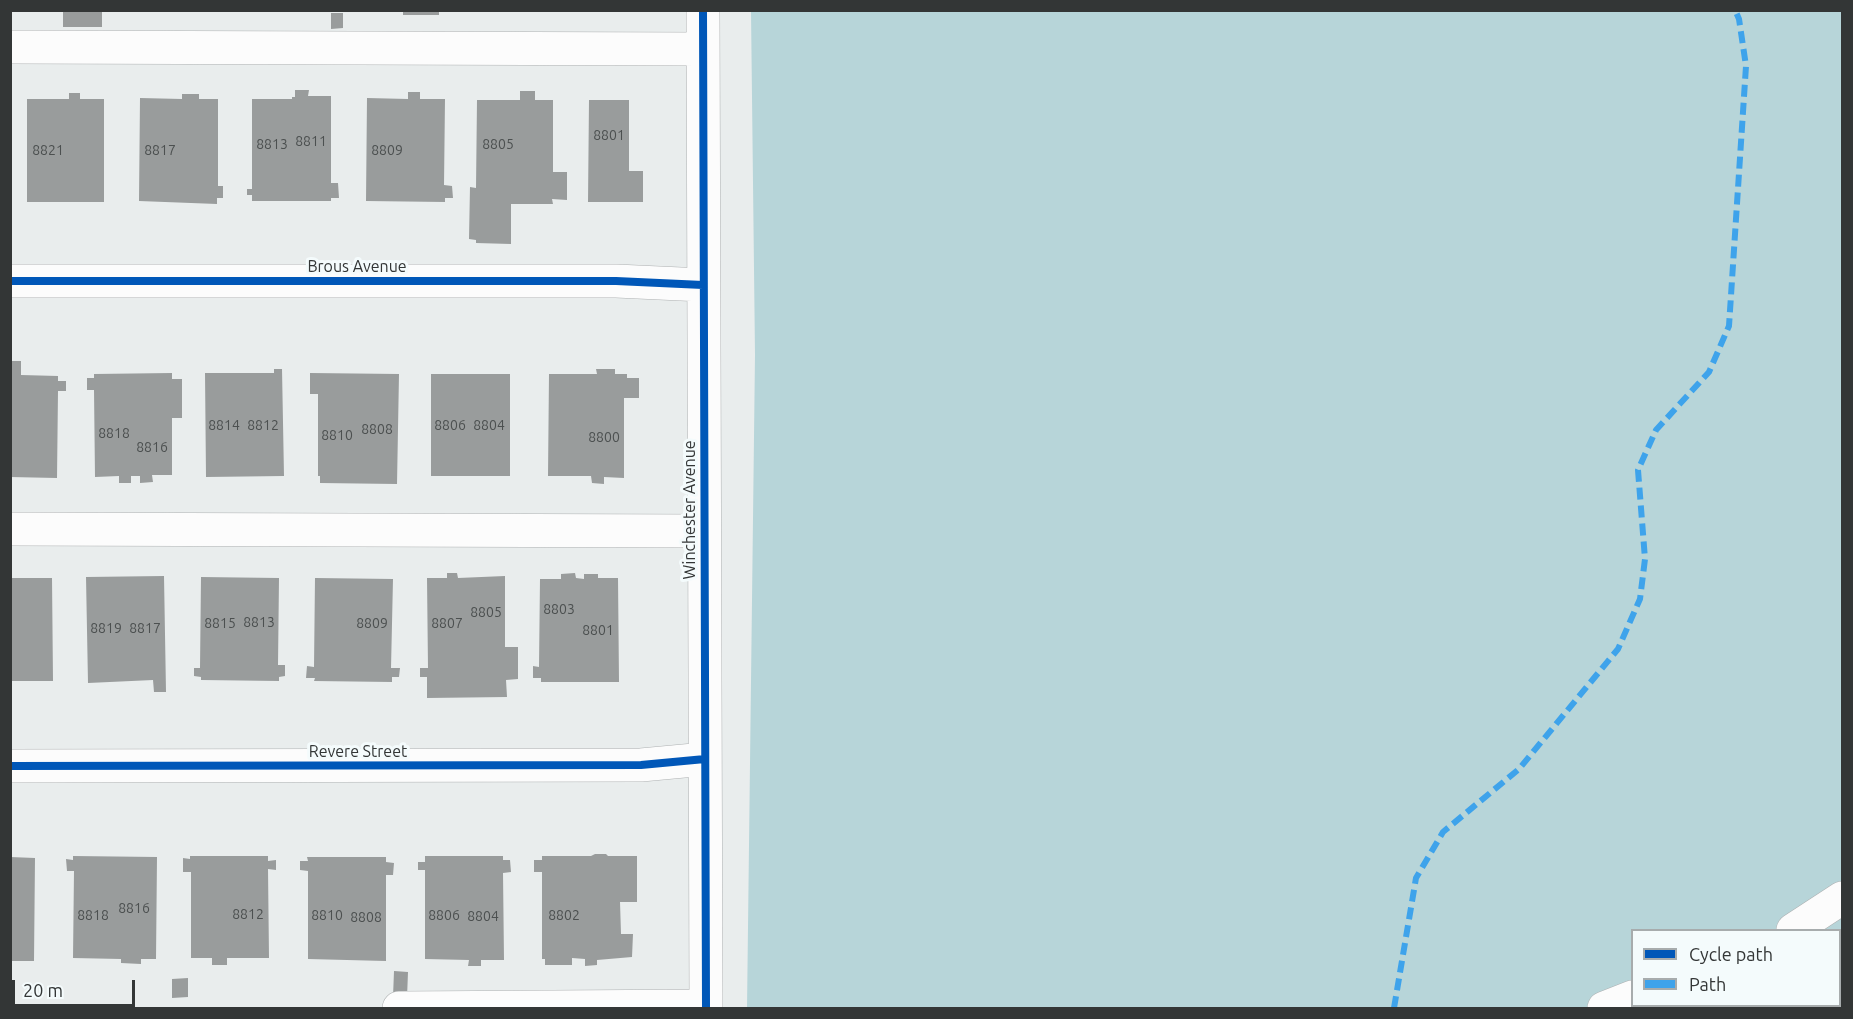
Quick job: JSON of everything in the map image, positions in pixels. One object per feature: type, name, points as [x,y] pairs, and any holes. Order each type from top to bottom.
[{"type":"street","name":"Winchester Avenue","points":[[703,10],[706,1007]]},
{"type":"street","points":[[10,47],[703,49]]},
{"type":"street","name":"Brous Avenue","points":[[10,281],[616,280],[703,285]]},
{"type":"street","points":[[10,529],[704,531]]},
{"type":"street","name":"Revere Street","points":[[10,766],[629,765],[705,759]]},
{"type":"street","points":[[1795,929],[1842,898]]},
{"type":"street","points":[[1604,1008],[1631,997]]},
{"type":"street","points":[[399,1008],[706,1007]]},
{"type":"shaded area","points":[[751,11],[1842,11],[1842,1008],[747,1008],[755,355]]},
{"type":"building","points":[[63,10],[102,10],[102,27],[63,27]]},
{"type":"building","points":[[403,10],[439,10],[439,15],[403,15]]},
{"type":"building","points":[[331,13],[343,13],[343,28],[331,29]]},
{"type":"building","points":[[295,90],[309,90],[308,96],[331,96],[331,183],[338,183],[339,198],[331,198],[331,201],[252,201],[252,195],[247,195],[247,189],[252,189],[252,99],[292,99],[295,97]]},
{"type":"building","points":[[520,91],[535,91],[535,100],[553,100],[553,172],[567,172],[567,200],[552,199],[553,204],[511,204],[511,244],[476,243],[476,240],[469,239],[470,187],[476,188],[477,100],[520,100]]},
{"type":"building","points":[[408,92],[420,92],[420,99],[445,99],[444,185],[452,186],[453,198],[445,198],[445,202],[366,201],[367,98],[408,99]]},
{"type":"building","points":[[69,93],[80,93],[80,99],[104,99],[104,202],[27,202],[27,99],[69,99]]},
{"type":"building","points":[[182,94],[199,94],[199,99],[218,99],[218,186],[223,186],[223,198],[217,198],[217,204],[139,201],[140,98],[182,99]]},
{"type":"building","points":[[589,100],[629,100],[629,171],[643,171],[643,202],[588,202]]},
{"type":"building","points":[[10,361],[21,361],[21,375],[58,376],[58,381],[66,381],[66,391],[58,391],[57,478],[10,477]]},
{"type":"building","points":[[274,369],[282,369],[284,476],[206,477],[205,373],[274,373]]},
{"type":"building","points":[[596,369],[615,369],[615,374],[627,374],[627,378],[639,378],[639,398],[624,398],[624,478],[604,477],[604,484],[592,483],[591,476],[548,476],[549,374],[597,374]]},
{"type":"building","points":[[172,373],[172,379],[182,379],[182,418],[172,418],[172,475],[152,475],[153,482],[140,483],[140,476],[131,476],[131,483],[119,483],[119,476],[95,477],[94,390],[87,390],[87,378],[94,378],[94,374]]},
{"type":"building","points":[[310,373],[399,374],[397,484],[320,483],[320,476],[318,476],[318,394],[310,394]]},
{"type":"building","points":[[431,374],[510,374],[510,476],[431,476]]},
{"type":"building","points":[[447,573],[457,573],[458,578],[505,576],[505,647],[518,647],[518,679],[506,680],[507,697],[427,698],[427,677],[420,677],[420,668],[428,668],[427,578],[447,578]]},
{"type":"building","points":[[575,573],[576,578],[584,579],[584,574],[598,574],[598,578],[618,578],[619,682],[541,682],[541,678],[533,678],[533,666],[539,667],[540,579],[561,579],[561,574]]},
{"type":"building","points":[[164,576],[166,692],[154,692],[153,680],[88,683],[86,577]]},
{"type":"building","points":[[201,577],[279,578],[278,665],[285,665],[285,676],[279,677],[279,681],[201,680],[201,677],[194,676],[194,668],[200,668]]},
{"type":"building","points":[[10,578],[52,578],[53,681],[10,681]]},
{"type":"building","points":[[315,578],[393,579],[391,668],[400,668],[399,677],[392,677],[392,682],[314,681],[315,678],[306,678],[307,666],[314,667]]},
{"type":"building","points":[[595,854],[637,856],[637,902],[620,902],[621,934],[633,934],[632,957],[597,960],[597,965],[585,966],[585,959],[572,958],[572,965],[545,965],[545,959],[542,959],[542,872],[534,872],[534,860],[542,860],[542,856],[591,856]]},
{"type":"building","points":[[73,856],[157,857],[156,959],[141,959],[141,964],[121,963],[121,959],[73,958],[74,871],[67,871],[66,859],[73,860]]},
{"type":"building","points":[[190,856],[268,856],[268,861],[276,860],[276,870],[268,869],[269,958],[227,958],[227,965],[212,965],[212,958],[191,958],[191,872],[183,872],[183,858],[190,859]]},
{"type":"building","points":[[425,856],[503,856],[503,860],[510,860],[511,872],[503,873],[504,960],[481,960],[481,966],[468,966],[469,960],[425,959],[425,870],[418,870],[418,862],[425,862]]},
{"type":"building","points":[[10,857],[35,858],[34,961],[10,961]]},
{"type":"building","points":[[307,857],[386,857],[386,862],[394,863],[393,875],[386,875],[386,961],[308,959],[308,871],[300,870],[300,861],[308,861]]},
{"type":"building","points":[[394,971],[408,972],[407,998],[393,997]]},
{"type":"building","points":[[188,978],[188,997],[172,998],[172,979]]},
{"type":"marked path","points":[[1394,1008],[1416,878],[1443,832],[1519,769],[1618,649],[1640,599],[1645,559],[1638,470],[1656,430],[1709,372],[1729,326],[1746,66],[1739,19],[1735,10]]},
{"type":"cycle path","points":[[703,10],[706,1008]]},
{"type":"cycle path","points":[[10,281],[616,281],[703,285]]},
{"type":"cycle path","points":[[10,766],[641,765],[705,759]]}]
